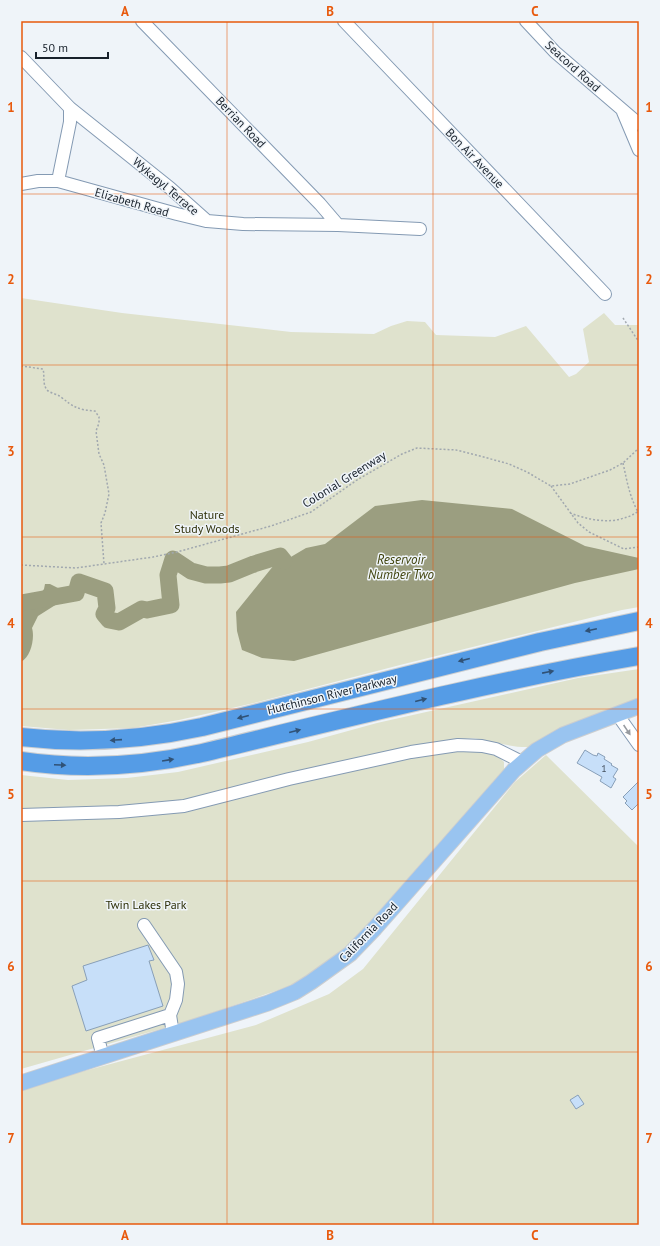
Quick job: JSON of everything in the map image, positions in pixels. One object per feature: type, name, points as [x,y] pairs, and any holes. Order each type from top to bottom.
[{"type":"highway","name":"Hutchinson River Parkway","points":[[21,738],[88,741],[168,734],[210,725],[540,642],[639,621]]},
{"type":"highway","points":[[21,761],[64,765],[101,766],[146,763],[174,759],[455,692],[540,674],[639,656]]},
{"type":"main road","name":"California Road","points":[[21,1083],[173,1034],[295,992],[350,954],[375,928],[496,789],[522,762],[537,750],[563,735],[639,706]]},
{"type":"street","name":"Berrian Road","points":[[142,21],[320,204],[338,225]]},
{"type":"street","name":"Bon Air Avenue","points":[[344,21],[605,294]]},
{"type":"street","name":"Seacord Road","points":[[526,21],[555,52],[639,124]]},
{"type":"street","name":"Wykagyl Terrace","points":[[21,57],[70,108],[170,188],[207,221],[242,224],[338,225],[420,229]]},
{"type":"street","points":[[58,181],[70,122],[70,108]]},
{"type":"street","name":"Seacord Road","points":[[621,110],[639,150]]},
{"type":"street","name":"Elizabeth Road","points":[[21,184],[38,181],[58,181],[207,221]]},
{"type":"street","points":[[616,714],[639,745]]},
{"type":"street","points":[[21,814],[120,812],[184,806],[289,779],[411,752],[458,745],[482,746],[496,749],[522,762]]},
{"type":"street","points":[[144,925],[176,972],[178,984],[176,1000],[170,1015],[173,1034]]},
{"type":"street","points":[[103,1057],[98,1038],[170,1015]]},
{"type":"path","points":[[623,318],[639,342]]},
{"type":"path","points":[[21,366],[44,369],[44,382],[48,391],[83,410],[95,411],[99,417],[99,423],[96,431],[99,454],[104,465],[109,494],[101,523],[104,564]]},
{"type":"path","name":"Colonial Greenway","points":[[21,565],[76,568],[153,557],[177,552],[271,526],[311,512],[357,480],[402,454],[417,448],[456,450],[509,464],[527,472],[551,486]]},
{"type":"path","points":[[639,448],[623,463],[610,470],[570,484],[551,486],[578,523],[589,532],[624,549],[639,547]]},
{"type":"path","points":[[570,513],[584,518],[603,521],[624,519],[639,511],[632,500],[627,486],[623,463]]},
{"type":"green space","name":"Nature Study Woods","points":[[21,298],[122,313],[291,332],[374,334],[391,326],[407,321],[425,322],[436,335],[495,337],[526,326],[569,377],[576,374],[589,362],[583,329],[604,313],[615,325],[639,325],[639,607],[400,665],[254,703],[179,720],[133,728],[69,730],[21,726]]},
{"type":"green space","name":"Twin Lakes Park","points":[[639,669],[639,700],[531,747],[518,747],[479,739],[469,739],[440,744],[404,759],[460,751],[483,752],[495,755],[502,760],[504,762],[504,772],[365,931],[342,952],[293,985],[185,1022],[21,1069],[21,775],[68,780],[127,778],[178,772],[308,742],[377,723],[578,678]]},
{"type":"green space","points":[[546,755],[639,847],[639,1225],[21,1225],[21,1088],[256,1025],[329,994],[363,969],[515,782]]},
{"type":"water","name":"Reservoir Number Two","points":[[422,500],[512,509],[585,546],[639,558],[639,569],[575,583],[294,661],[262,658],[242,650],[237,631],[236,612],[274,565],[306,548],[325,544],[375,506]]},
{"type":"water","points":[[45,584],[50,584],[70,594],[68,597],[38,616],[32,628],[33,637],[30,652],[21,662],[21,599],[28,597],[36,600],[44,589]]},
{"type":"building","points":[[585,750],[593,755],[597,756],[598,753],[605,757],[604,759],[618,769],[613,777],[616,779],[611,788],[600,781],[602,777],[577,763]]},
{"type":"building","points":[[639,781],[639,803],[632,810],[625,803],[627,801],[623,797]]},
{"type":"building","points":[[148,945],[154,960],[149,961],[163,1006],[86,1031],[72,986],[87,980],[83,966]]},
{"type":"building","points":[[578,1095],[584,1104],[576,1109],[570,1100]]},
{"type":"waterway","points":[[21,603],[76,593],[79,582],[105,591],[107,608],[104,614],[109,620],[119,622],[142,609],[147,610],[171,605],[168,575],[173,559],[191,571],[206,575],[229,574],[280,556],[284,561]]}]
